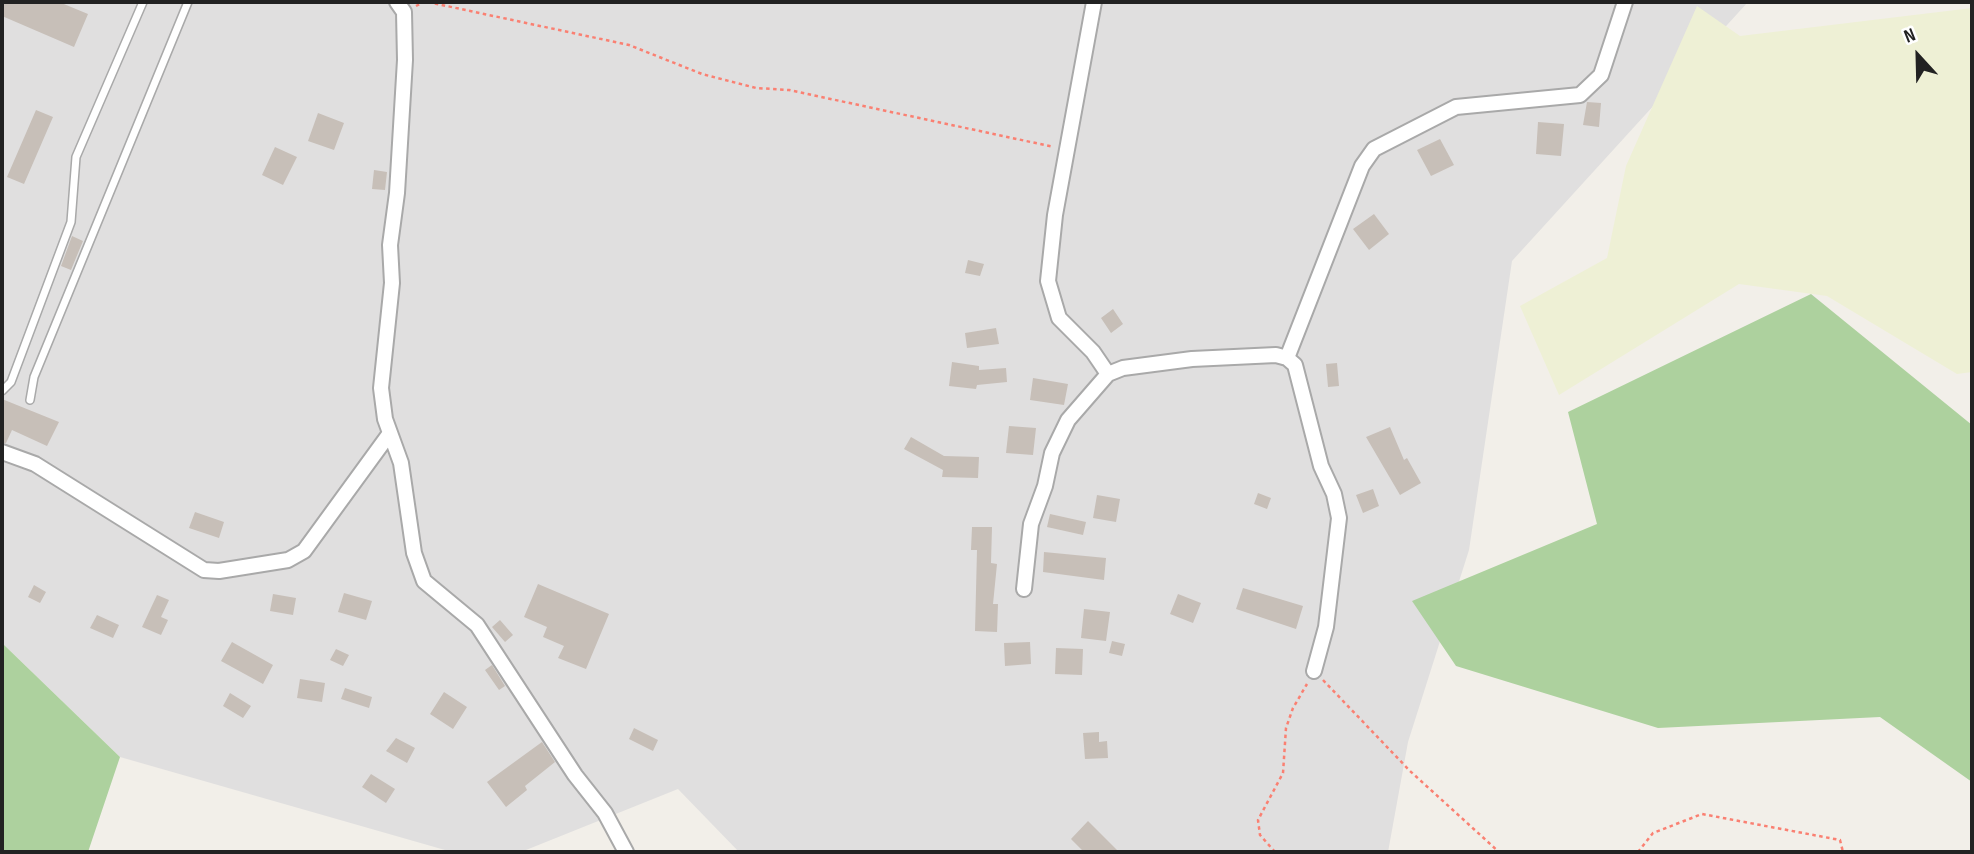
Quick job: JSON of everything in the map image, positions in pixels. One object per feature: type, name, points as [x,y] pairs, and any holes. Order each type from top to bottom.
[{"type":"street","points":[[397,2],[404,12],[405,60],[397,193],[390,245],[392,283],[381,388],[390,433],[401,463],[414,553],[424,581],[477,625],[575,775],[605,813],[626,852]]},
{"type":"street","points":[[1094,2],[1049,254],[1048,281],[1059,318],[1093,352],[1108,374]]},
{"type":"street","points":[[1287,358],[1362,166],[1374,149],[1456,107],[1580,95],[1601,75],[1625,2]]},
{"type":"street","points":[[1024,589],[1031,524],[1045,486],[1052,453],[1068,420],[1108,374],[1124,368],[1192,359],[1276,355],[1287,358],[1295,365],[1339,518],[1326,627],[1314,671]]},
{"type":"street","points":[[2,452],[35,464],[204,570],[219,571],[288,560],[304,551],[390,433]]},
{"type":"lane","points":[[2,391],[11,382],[71,222],[76,157],[143,2]]},
{"type":"lane","points":[[30,400],[34,377],[188,2]]},
{"type":"path","points":[[428,2],[629,45],[702,74],[756,88],[789,90],[1069,150]]},
{"type":"path","points":[[1275,852],[1260,835],[1258,820],[1283,773],[1282,756],[1293,708],[1314,671],[1410,771],[1499,852]]},
{"type":"path","points":[[1638,852],[1653,833],[1702,814],[1840,840],[1843,852]]},
{"type":"shaded area","points":[[2,2],[1748,2],[1512,261],[1469,550],[1408,742],[1388,852],[739,852],[678,789],[521,852],[452,852],[120,757],[2,643]]},
{"type":"green space","points":[[1697,6],[1740,36],[1972,8],[1972,372],[1957,374],[1827,296],[1739,284],[1559,395],[1520,306],[1607,258],[1626,166]]},
{"type":"green space","points":[[1811,294],[1972,425],[1972,782],[1880,717],[1658,728],[1456,666],[1412,601],[1597,524],[1568,412]]},
{"type":"green space","points":[[2,643],[120,757],[88,852],[2,852]]},
{"type":"building","points":[[4,2],[59,2],[88,14],[74,47],[2,16]]},
{"type":"building","points":[[1587,102],[1601,103],[1599,127],[1583,125]]},
{"type":"building","points":[[36,110],[53,117],[24,184],[7,177]]},
{"type":"building","points":[[318,113],[344,123],[334,150],[308,141]]},
{"type":"building","points":[[1538,122],[1564,124],[1561,156],[1536,154]]},
{"type":"building","points":[[1440,139],[1454,165],[1431,176],[1417,150]]},
{"type":"building","points":[[275,147],[297,157],[283,185],[262,175]]},
{"type":"building","points":[[374,170],[387,172],[385,190],[372,189]]},
{"type":"building","points":[[1374,214],[1389,234],[1369,250],[1353,229]]},
{"type":"building","points":[[72,236],[83,241],[71,270],[61,266]]},
{"type":"building","points":[[968,260],[984,264],[980,276],[965,273]]},
{"type":"building","points":[[1113,309],[1123,324],[1111,333],[1101,318]]},
{"type":"building","points":[[996,328],[999,344],[967,348],[965,333]]},
{"type":"building","points":[[952,362],[979,366],[979,370],[1006,368],[1007,382],[977,385],[976,389],[949,386]]},
{"type":"building","points":[[1337,363],[1339,386],[1328,387],[1326,364]]},
{"type":"building","points":[[1033,378],[1068,384],[1064,405],[1030,400]]},
{"type":"building","points":[[2,399],[59,422],[47,446],[12,430],[6,443],[2,443]]},
{"type":"building","points":[[1009,426],[1036,428],[1033,455],[1006,453]]},
{"type":"building","points":[[1390,427],[1404,460],[1407,458],[1421,483],[1400,495],[1366,437]]},
{"type":"building","points":[[911,437],[944,456],[979,457],[978,478],[942,477],[943,470],[904,449]]},
{"type":"building","points":[[1373,489],[1379,506],[1363,513],[1356,495]]},
{"type":"building","points":[[1258,493],[1271,498],[1267,509],[1254,504]]},
{"type":"building","points":[[1097,495],[1120,499],[1116,522],[1093,518]]},
{"type":"building","points":[[195,512],[224,522],[219,538],[189,528]]},
{"type":"building","points":[[1050,514],[1086,522],[1083,535],[1047,527]]},
{"type":"building","points":[[972,527],[992,527],[991,563],[997,564],[993,604],[998,604],[997,632],[975,631],[977,550],[971,550]]},
{"type":"building","points":[[1044,552],[1106,558],[1104,580],[1043,572]]},
{"type":"building","points":[[538,584],[609,614],[586,669],[558,658],[564,646],[543,637],[547,627],[524,617]]},
{"type":"building","points":[[34,585],[46,592],[40,603],[28,597]]},
{"type":"building","points":[[1243,588],[1303,606],[1296,629],[1236,609]]},
{"type":"building","points":[[344,593],[372,601],[366,620],[338,612]]},
{"type":"building","points":[[273,594],[296,598],[293,615],[270,611]]},
{"type":"building","points":[[1178,594],[1201,603],[1193,623],[1170,614]]},
{"type":"building","points":[[157,595],[169,600],[161,617],[168,620],[161,635],[142,627]]},
{"type":"building","points":[[1084,609],[1110,612],[1106,641],[1081,638]]},
{"type":"building","points":[[97,615],[119,625],[113,638],[90,628]]},
{"type":"building","points":[[500,620],[513,635],[505,642],[492,627]]},
{"type":"building","points":[[1112,641],[1125,644],[1122,656],[1109,653]]},
{"type":"building","points":[[232,642],[273,665],[263,684],[221,661]]},
{"type":"building","points":[[1030,642],[1031,664],[1005,666],[1004,643]]},
{"type":"building","points":[[1056,648],[1083,649],[1082,675],[1055,674]]},
{"type":"building","points":[[336,649],[349,655],[343,666],[330,660]]},
{"type":"building","points":[[492,665],[505,686],[499,690],[485,670]]},
{"type":"building","points":[[300,679],[325,683],[322,702],[297,698]]},
{"type":"building","points":[[345,688],[372,697],[369,708],[341,699]]},
{"type":"building","points":[[444,692],[467,707],[453,729],[430,714]]},
{"type":"building","points":[[230,693],[251,706],[243,718],[223,706]]},
{"type":"building","points":[[634,728],[658,740],[653,751],[629,739]]},
{"type":"building","points":[[1099,732],[1099,742],[1107,741],[1108,758],[1085,759],[1083,733]]},
{"type":"building","points":[[396,738],[415,748],[407,763],[386,751]]},
{"type":"building","points":[[542,742],[555,762],[525,786],[527,790],[506,807],[487,782]]},
{"type":"building","points":[[371,774],[395,789],[386,803],[362,787]]},
{"type":"building","points":[[1088,821],[1119,852],[1084,852],[1071,839]]}]
